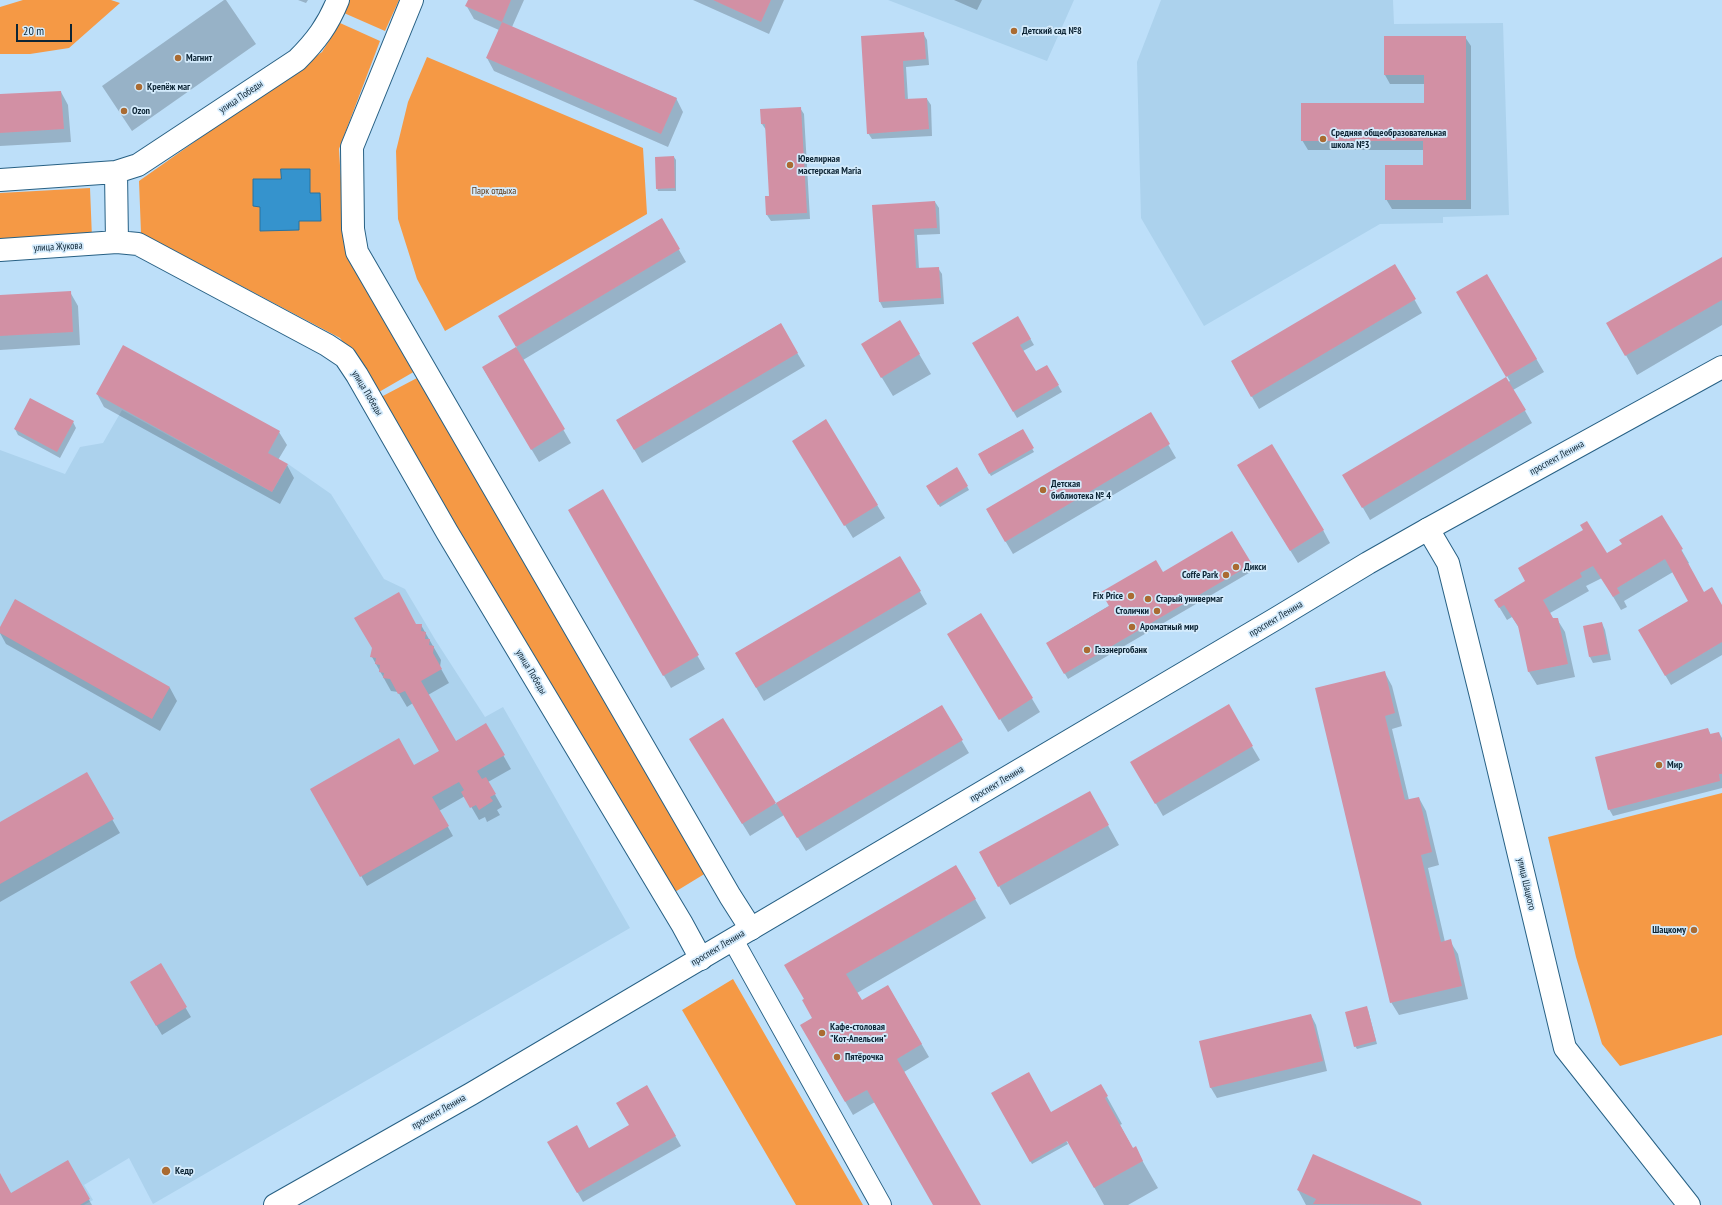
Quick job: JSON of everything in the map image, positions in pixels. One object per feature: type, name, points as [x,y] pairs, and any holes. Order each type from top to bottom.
[{"type":"street","name":"улица Победы","points":[[116,172],[138,165],[297,60],[316,40],[333,13],[338,0]]},
{"type":"street","points":[[412,0],[352,147],[353,229],[356,252],[711,863],[742,934],[881,1205]]},
{"type":"street","points":[[0,180],[116,172],[117,242]]},
{"type":"street","name":"улица Победы","points":[[117,242],[138,244],[327,345],[345,357],[357,374],[447,532],[682,924],[701,959]]},
{"type":"street","name":"улица Жукова","points":[[0,250],[117,242]]},
{"type":"street","name":"проспект Ленина","points":[[275,1205],[464,1098],[1428,529],[1722,368]]},
{"type":"street","name":"улица Шацкого","points":[[1428,529],[1448,563],[1565,1048],[1689,1205]]},
{"type":"shaded area","name":"Детский сад №8","points":[[888,0],[1074,0],[1047,61]]},
{"type":"shaded area","name":"Средняя общеобразовательная школа №3","points":[[1161,0],[1393,0],[1394,24],[1503,23],[1509,215],[1443,217],[1443,223],[1380,224],[1204,326],[1141,218],[1137,62]]},
{"type":"shaded area","points":[[122,410],[272,492],[288,464],[331,494],[384,579],[405,589],[436,641],[485,717],[503,707],[630,928],[153,1204],[129,1158],[84,1185],[93,1200],[84,1205],[0,1205],[0,450],[65,474],[80,447],[103,443]]},
{"type":"green space","points":[[23,0],[111,0],[120,3],[69,48],[30,54],[0,54],[0,7]]},
{"type":"green space","points":[[350,0],[399,0],[385,31],[344,13]]},
{"type":"green space","points":[[340,23],[380,41],[339,149],[345,248],[417,370],[379,392],[340,338],[141,233],[139,181],[322,52]]},
{"type":"green space","name":"Парк отдыха","points":[[427,57],[643,148],[647,214],[445,331],[417,279],[398,219],[396,151],[408,102]]},
{"type":"green space","points":[[90,188],[92,238],[0,243],[0,193]]},
{"type":"green space","points":[[417,378],[706,873],[670,895],[381,397]]},
{"type":"green space","points":[[1722,793],[1722,1035],[1620,1066],[1602,1044],[1576,957],[1548,837]]},
{"type":"green space","points":[[733,979],[863,1205],[796,1205],[682,1010]]},
{"type":"water","points":[[281,169],[310,169],[310,193],[320,193],[321,221],[299,221],[299,230],[260,231],[260,207],[253,206],[253,179],[281,179]]},
{"type":"building","points":[[468,0],[511,0],[502,22],[465,6]]},
{"type":"building","points":[[713,0],[771,0],[761,22]]},
{"type":"building","points":[[502,22],[677,98],[661,134],[486,58]]},
{"type":"building","points":[[924,32],[926,59],[903,61],[905,99],[927,98],[929,129],[867,134],[861,36]]},
{"type":"building","points":[[1384,36],[1466,36],[1466,200],[1385,200],[1385,165],[1423,165],[1423,141],[1301,141],[1301,103],[1424,103],[1424,75],[1384,75]]},
{"type":"building","points":[[61,91],[64,129],[0,133],[0,94]]},
{"type":"building","points":[[801,107],[807,213],[766,215],[765,196],[769,196],[765,124],[761,124],[760,109]]},
{"type":"building","points":[[674,156],[675,188],[656,189],[655,157]]},
{"type":"building","points":[[935,201],[937,228],[914,229],[916,268],[939,267],[941,298],[879,302],[872,205]]},
{"type":"building","points":[[662,218],[680,249],[516,347],[498,316]]},
{"type":"building","points":[[1722,257],[1722,300],[1625,356],[1606,323]]},
{"type":"building","points":[[1395,264],[1416,299],[1251,397],[1231,361]]},
{"type":"building","points":[[1487,274],[1537,359],[1506,377],[1456,292]]},
{"type":"building","points":[[71,291],[73,332],[0,336],[0,295]]},
{"type":"building","points":[[1018,316],[1031,339],[1020,345],[1036,371],[1047,365],[1059,385],[1013,412],[972,343]]},
{"type":"building","points":[[900,320],[920,354],[881,378],[861,344]]},
{"type":"building","points":[[781,323],[798,353],[634,450],[616,420]]},
{"type":"building","points":[[123,345],[280,431],[268,453],[288,464],[272,492],[96,394]]},
{"type":"building","points":[[516,347],[565,429],[531,450],[482,367]]},
{"type":"building","points":[[1506,377],[1526,410],[1362,508],[1342,475]]},
{"type":"building","points":[[30,398],[74,421],[57,452],[14,429]]},
{"type":"building","points":[[1151,412],[1170,444],[1005,542],[986,509]]},
{"type":"building","points":[[826,419],[878,505],[844,526],[792,441]]},
{"type":"building","points":[[1023,429],[1034,448],[989,474],[978,454]]},
{"type":"building","points":[[1272,444],[1324,530],[1290,551],[1237,465]]},
{"type":"building","points":[[957,467],[968,486],[938,505],[926,486]]},
{"type":"building","points":[[603,489],[699,655],[663,676],[568,510]]},
{"type":"building","points":[[1662,515],[1683,549],[1681,550],[1704,592],[1712,587],[1722,605],[1722,642],[1665,676],[1638,630],[1688,601],[1665,559],[1617,588],[1620,593],[1613,597],[1593,566],[1580,573],[1582,577],[1543,600],[1553,618],[1558,618],[1568,664],[1528,672],[1518,626],[1504,605],[1499,608],[1494,600],[1525,581],[1518,568],[1583,530],[1580,525],[1587,521],[1607,553],[1622,544],[1619,540]]},
{"type":"building","name":"Старый универмаг","points":[[1232,531],[1252,564],[1064,674],[1046,643],[1109,606],[1101,592],[1156,560],[1163,572]]},
{"type":"building","points":[[900,556],[921,591],[756,688],[735,653]]},
{"type":"building","points":[[399,592],[416,624],[422,624],[421,631],[426,632],[425,639],[430,639],[429,645],[434,646],[433,653],[442,669],[421,681],[456,741],[486,723],[505,755],[477,771],[482,779],[486,777],[496,794],[490,797],[493,801],[479,810],[476,805],[470,808],[461,792],[464,790],[459,782],[432,797],[449,826],[360,877],[310,789],[399,738],[414,765],[439,751],[405,691],[398,694],[390,679],[383,678],[384,673],[379,672],[380,665],[375,664],[376,658],[370,657],[372,648],[354,618]]},
{"type":"building","points":[[15,599],[170,687],[152,719],[0,633],[0,627]]},
{"type":"building","points":[[981,613],[1033,698],[999,720],[947,634]]},
{"type":"building","points":[[1602,622],[1608,654],[1589,657],[1583,626]]},
{"type":"building","points":[[1385,671],[1395,713],[1385,716],[1405,800],[1419,797],[1432,852],[1421,855],[1441,942],[1451,939],[1462,986],[1390,1003],[1315,688]]},
{"type":"building","points":[[1229,704],[1253,746],[1155,804],[1130,762]]},
{"type":"building","points":[[942,705],[963,740],[797,838],[776,803]]},
{"type":"building","points":[[723,718],[776,803],[742,824],[689,739]]},
{"type":"building","name":"Мир","points":[[1708,728],[1710,734],[1719,732],[1722,742],[1722,774],[1719,774],[1720,781],[1608,810],[1595,757]]},
{"type":"building","points":[[87,772],[114,819],[0,884],[0,822]]},
{"type":"building","points":[[1090,791],[1109,825],[998,887],[979,852]]},
{"type":"building","points":[[956,865],[976,899],[846,974],[862,1000],[888,985],[922,1044],[897,1059],[981,1205],[933,1205],[867,1090],[845,1102],[800,1025],[812,1018],[802,1000],[804,999],[784,965]]},
{"type":"building","points":[[161,963],[187,1007],[156,1026],[130,982]]},
{"type":"building","points":[[1367,1006],[1376,1041],[1354,1047],[1345,1012]]},
{"type":"building","points":[[1311,1014],[1323,1061],[1210,1088],[1199,1041]]},
{"type":"building","points":[[1029,1072],[1051,1112],[1101,1084],[1108,1096],[1105,1098],[1133,1148],[1136,1146],[1143,1161],[1094,1188],[1067,1141],[1030,1162],[991,1093]]},
{"type":"building","points":[[647,1085],[676,1136],[577,1193],[547,1142],[577,1125],[589,1148],[629,1125],[616,1103]]},
{"type":"building","points":[[1313,1154],[1421,1202],[1420,1205],[1313,1204],[1316,1199],[1297,1190]]},
{"type":"building","points":[[68,1160],[90,1199],[80,1205],[0,1205],[0,1173],[11,1193]]},
{"type":"place","name":"Детский сад №8","points":[[1014,31]]},
{"type":"place","name":"Магнит","points":[[178,58]]},
{"type":"place","name":"Крепёж маг","points":[[139,87]]},
{"type":"place","name":"Ozon","points":[[124,111]]},
{"type":"place","name":"Средняя общеобразовательная школа №3","points":[[1323,139]]},
{"type":"place","name":"Ювелирная мастерская Maria","points":[[790,165]]},
{"type":"place","name":"Детская библиотека № 4","points":[[1043,490]]},
{"type":"place","name":"Дикси","points":[[1236,567]]},
{"type":"place","name":"Coffe Park","points":[[1226,575]]},
{"type":"place","name":"Fix Price","points":[[1131,596]]},
{"type":"place","name":"Старый универмаг","points":[[1148,599]]},
{"type":"place","name":"Столички","points":[[1157,611]]},
{"type":"place","name":"Ароматный мир","points":[[1132,627]]},
{"type":"place","name":"Газэнергобанк","points":[[1087,650]]},
{"type":"place","name":"Мир","points":[[1659,765]]},
{"type":"place","name":"Шацкому","points":[[1694,930]]},
{"type":"place","name":"Кафе-столовая \"Кот-Апельсин\"","points":[[822,1033]]},
{"type":"place","name":"Пятёрочка","points":[[837,1057]]},
{"type":"place","name":"Кедр","points":[[166,1171]]}]
